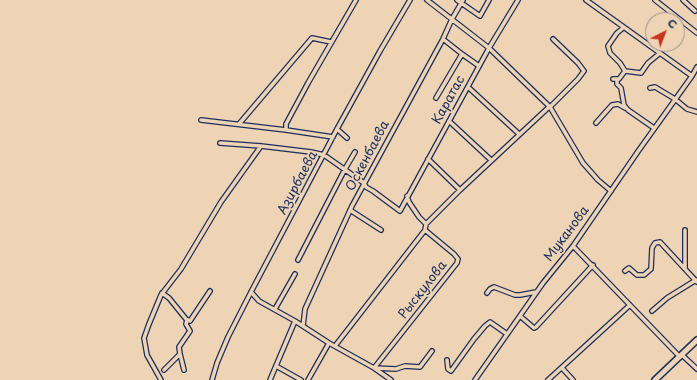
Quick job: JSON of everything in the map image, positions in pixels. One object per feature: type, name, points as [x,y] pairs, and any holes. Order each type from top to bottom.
[{"type":"main road","points":[[655,380],[697,340]]},
{"type":"street","points":[[286,130],[286,124],[356,0]]},
{"type":"street","name":"Азирбаева","points":[[212,380],[217,363],[228,337],[251,292],[337,129],[410,0]]},
{"type":"street","points":[[427,0],[489,48],[549,107],[583,163],[598,180],[611,191]]},
{"type":"street","points":[[457,0],[462,2],[480,16],[489,0]]},
{"type":"street","name":"Каратас","points":[[364,183],[366,187],[374,191],[400,211],[489,48],[518,0]]},
{"type":"street","points":[[586,0],[692,76]]},
{"type":"street","points":[[655,0],[697,33]]},
{"type":"street","points":[[683,0],[695,11]]},
{"type":"street","name":"Оскенбаева","points":[[303,326],[305,309],[350,210],[442,40],[452,18],[462,2]]},
{"type":"street","points":[[623,28],[617,33],[608,46],[610,53],[620,63],[625,71]]},
{"type":"street","points":[[239,124],[312,38],[332,42]]},
{"type":"street","points":[[335,346],[424,230],[426,224],[491,160],[578,79],[584,71],[578,63],[553,39]]},
{"type":"street","points":[[442,40],[479,66]]},
{"type":"street","points":[[628,110],[624,105],[621,88],[615,79],[625,71],[641,73],[648,63],[660,53]]},
{"type":"street","points":[[436,98],[462,54]]},
{"type":"street","name":"Муканова","points":[[475,380],[536,292],[573,246],[697,67]]},
{"type":"street","points":[[468,87],[519,134]]},
{"type":"street","points":[[650,88],[655,87],[688,109],[697,112]]},
{"type":"street","points":[[596,123],[612,105],[618,104],[654,128]]},
{"type":"street","points":[[201,120],[333,137]]},
{"type":"street","points":[[449,120],[491,160]]},
{"type":"street","points":[[337,129],[348,138]]},
{"type":"street","points":[[220,143],[261,146],[324,155],[364,183]]},
{"type":"street","points":[[161,380],[147,355],[144,338],[162,293],[180,269],[221,202],[261,146]]},
{"type":"street","points":[[298,260],[355,152]]},
{"type":"street","points":[[428,159],[460,190]]},
{"type":"street","points":[[407,196],[409,202],[419,217],[426,224]]},
{"type":"street","points":[[350,210],[381,230]]},
{"type":"street","name":"Рыскулова","points":[[374,368],[457,263],[458,259],[454,254],[424,230]]},
{"type":"street","points":[[685,230],[685,269]]},
{"type":"street","points":[[626,271],[629,268],[637,274],[644,275],[648,272],[651,269],[652,248],[656,243],[660,242],[696,281],[667,298],[652,311]]},
{"type":"street","points":[[573,246],[681,356],[697,368]]},
{"type":"street","points":[[520,316],[534,328],[536,327],[593,265]]},
{"type":"street","points":[[275,309],[295,274]]},
{"type":"street","points":[[486,293],[494,287],[515,295],[536,292]]},
{"type":"street","points":[[187,320],[190,320],[210,291]]},
{"type":"street","points":[[251,292],[258,301],[275,309],[329,343],[374,368],[391,380]]},
{"type":"street","points":[[162,293],[169,298],[187,320],[186,324],[190,331],[179,347],[184,370]]},
{"type":"street","points":[[548,380],[630,305]]},
{"type":"street","points":[[270,380],[295,321]]},
{"type":"street","points":[[447,360],[448,369],[450,371],[485,326],[490,322],[507,334]]},
{"type":"street","points":[[308,380],[329,343]]},
{"type":"street","points":[[374,368],[396,369],[405,366],[420,367],[432,351]]},
{"type":"street","points":[[164,370],[180,354]]},
{"type":"street","points":[[276,366],[301,380]]},
{"type":"street","points":[[562,368],[573,380]]}]
